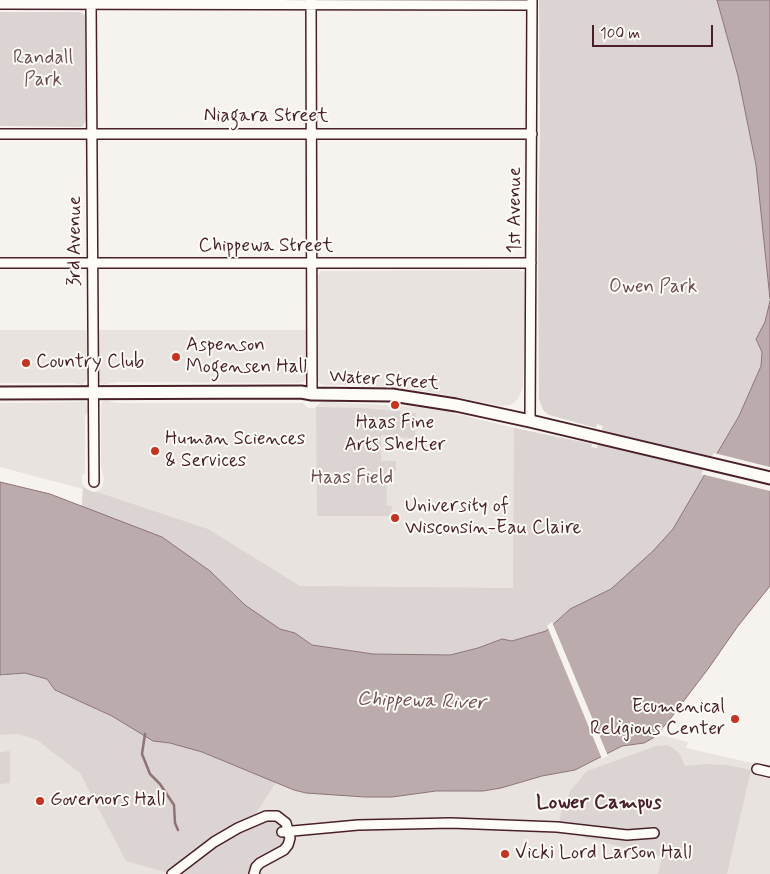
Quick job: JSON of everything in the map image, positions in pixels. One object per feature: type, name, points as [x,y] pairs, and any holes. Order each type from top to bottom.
[{"type":"main road","name":"Water Street","points":[[0,393],[301,392],[312,394],[392,395],[456,405],[594,435],[770,478]]},
{"type":"street","points":[[0,4],[91,2],[532,2]]},
{"type":"street","name":"3rd Avenue","points":[[91,2],[94,482]]},
{"type":"street","points":[[311,2],[312,394]]},
{"type":"street","name":"1st Avenue","points":[[530,421],[532,2]]},
{"type":"street","name":"Niagara Street","points":[[0,134],[532,134]]},
{"type":"street","name":"Chippewa Street","points":[[0,263],[531,263]]},
{"type":"street","points":[[757,769],[770,772]]},
{"type":"street","points":[[172,874],[214,842],[238,828],[266,816],[271,815],[282,818],[286,823],[286,832],[290,838],[288,845],[284,850],[260,863],[256,867],[254,874]]},
{"type":"street","points":[[286,832],[358,825],[451,822],[557,827],[627,835],[654,832]]},
{"type":"shaded area","points":[[518,270],[524,272],[526,276],[523,387],[518,399],[511,405],[501,406],[406,389],[360,385],[323,385],[318,382],[318,276],[321,271]]},
{"type":"shaded area","points":[[0,330],[307,330],[307,375],[305,381],[299,383],[116,382],[103,385],[99,382],[98,374],[87,374],[83,385],[73,383],[0,383]]},
{"type":"shaded area","name":"University of Wisconsin-Eau Claire","points":[[106,400],[116,403],[303,403],[308,408],[315,408],[321,402],[417,407],[446,411],[514,428],[592,444],[592,447],[703,476],[478,648],[162,538],[82,507],[83,489],[0,467],[0,403],[84,401],[88,404],[89,411],[85,416],[85,473],[82,475],[82,484],[88,490],[95,492],[99,490],[104,480],[101,466],[101,407],[102,402]]},
{"type":"shaded area","points":[[0,675],[202,752],[294,790],[306,793],[483,791],[575,770],[622,746],[644,743],[657,734],[688,742],[686,748],[770,767],[770,874],[0,874]]},
{"type":"green space","name":"Owen Park","points":[[539,0],[717,0],[738,76],[756,165],[770,299],[765,322],[756,339],[762,352],[761,366],[739,416],[673,529],[654,551],[611,589],[570,609],[546,631],[512,641],[502,639],[478,648],[450,655],[373,654],[312,645],[295,633],[280,629],[245,605],[209,571],[82,507],[83,487],[92,492],[97,492],[208,529],[300,586],[513,588],[514,428],[592,444],[591,447],[597,448],[603,426],[597,424],[596,428],[549,415],[543,410],[539,399]]},
{"type":"green space","name":"Randall Park","points":[[0,12],[80,12],[85,15],[86,120],[82,127],[0,126]]},
{"type":"green space","name":"Haas Field","points":[[316,407],[364,408],[416,413],[415,439],[381,435],[381,461],[396,461],[396,471],[386,472],[387,505],[392,506],[391,516],[317,516]]},
{"type":"green space","points":[[25,673],[47,679],[55,690],[112,716],[153,741],[170,743],[202,752],[276,782],[255,815],[257,825],[270,820],[280,823],[284,842],[279,847],[258,857],[251,866],[249,874],[172,874],[126,861],[80,773],[37,740],[19,734],[0,735],[0,676]]},
{"type":"green space","points":[[667,745],[680,754],[685,766],[705,764],[727,765],[751,770],[727,874],[658,874],[662,857],[582,837],[582,825],[559,823],[563,805],[571,790],[587,771],[656,746]]},
{"type":"green space","points":[[10,751],[10,783],[0,784],[0,752]]},
{"type":"water","points":[[717,0],[770,0],[770,299],[756,165],[738,76]]},
{"type":"water","name":"Chippewa River","points":[[770,301],[770,586],[738,626],[667,723],[653,738],[644,743],[622,746],[575,770],[483,791],[436,791],[392,797],[306,793],[294,790],[202,752],[170,743],[153,741],[112,716],[55,690],[47,679],[25,673],[0,675],[0,482],[50,494],[162,537],[210,571],[245,605],[280,629],[295,633],[312,645],[373,654],[450,655],[478,648],[502,639],[512,641],[546,631],[570,609],[611,589],[653,551],[673,529],[739,416],[761,366],[762,352],[756,339],[765,322]]},
{"type":"pier","points":[[714,453],[770,467],[770,491],[701,474]]},
{"type":"pier","points":[[552,622],[608,756],[602,759],[547,626]]},
{"type":"waterway","points":[[145,734],[142,754],[150,774],[160,784],[174,805],[175,823],[178,830]]},
{"type":"place","name":"Aspenson Mogensen Hall","points":[[176,357]]},
{"type":"place","name":"Country Club","points":[[26,363]]},
{"type":"place","name":"Haas Fine Arts Shelter","points":[[395,405]]},
{"type":"place","name":"Human Sciences & Services","points":[[155,451]]},
{"type":"place","name":"University of Wisconsin-Eau Claire","points":[[395,518]]},
{"type":"place","name":"Ecumenical Religious Center","points":[[735,719]]},
{"type":"place","name":"Governors Hall","points":[[40,801]]},
{"type":"place","name":"Vicki Lord Larson Hall","points":[[505,854]]},
{"type":"district","name":"Lower Campus","points":[[599,804]]}]
